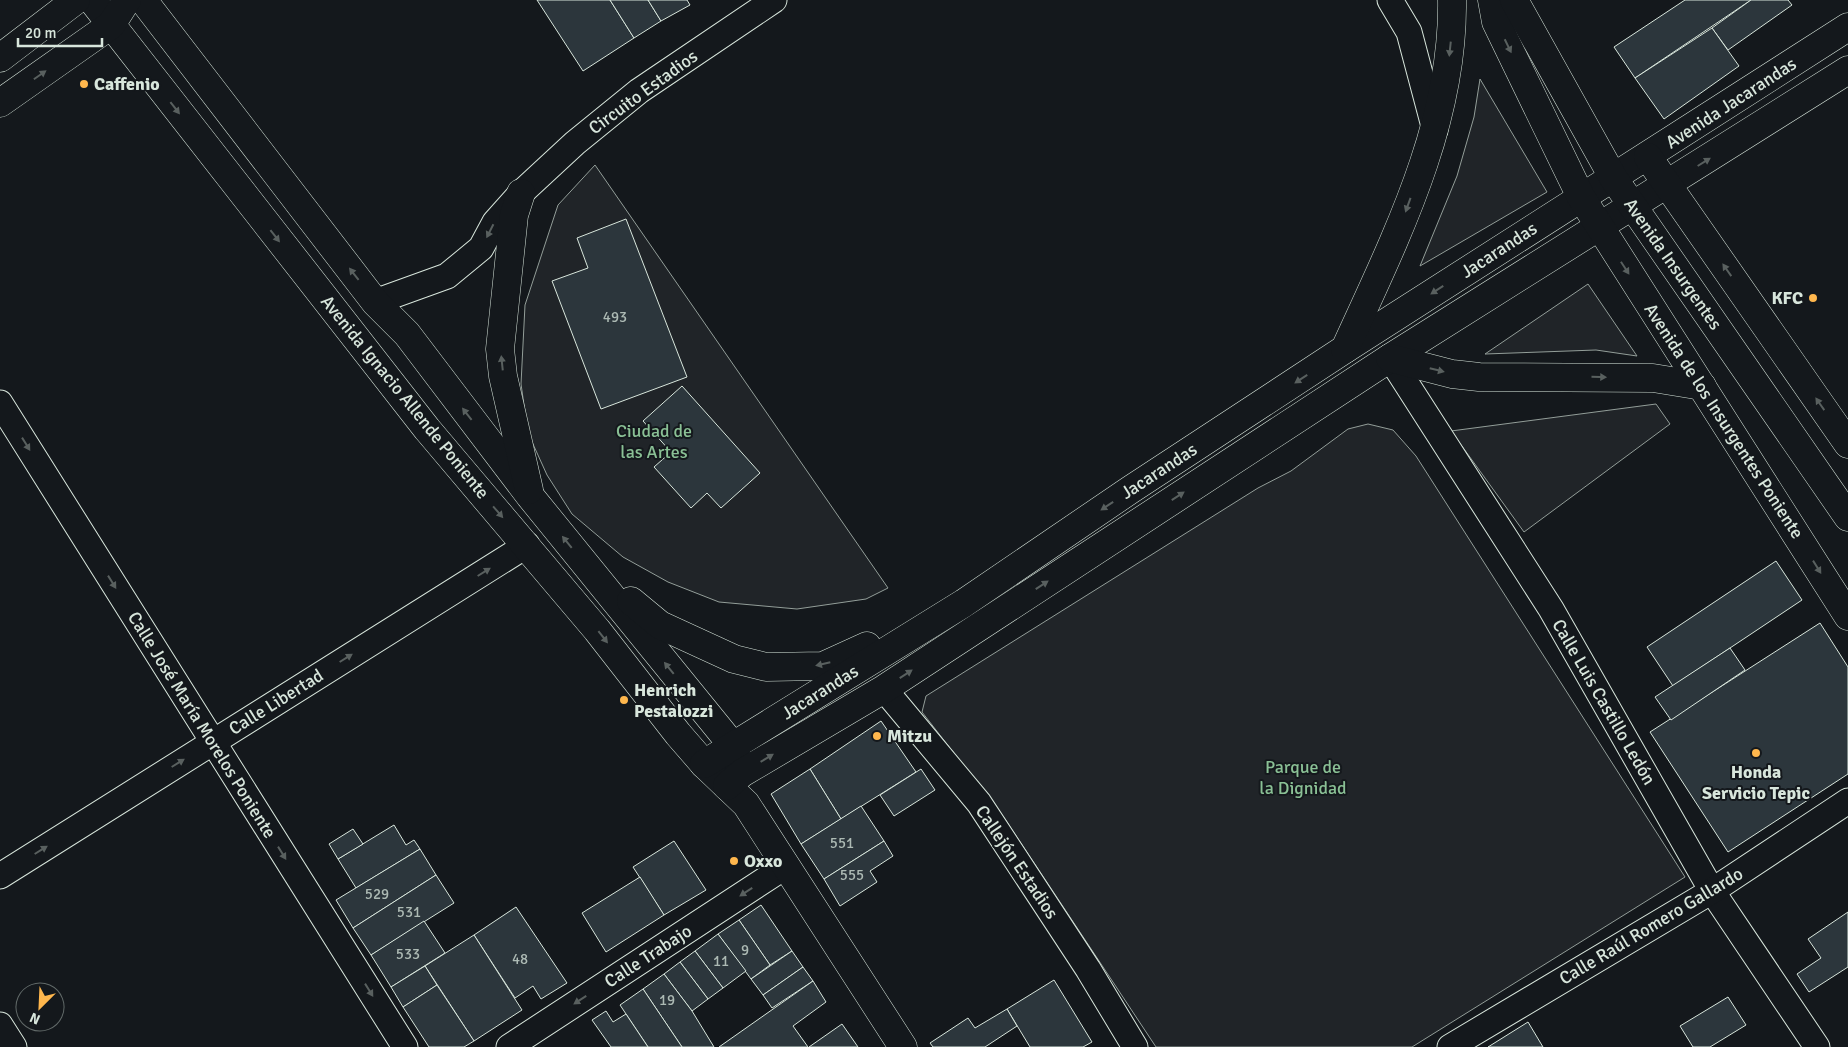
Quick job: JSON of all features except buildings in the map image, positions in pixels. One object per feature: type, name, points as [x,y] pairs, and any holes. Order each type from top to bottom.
[{"type":"main road","points":[[0,58],[47,11],[76,0]]},
{"type":"main road","name":"Avenida Ignacio Allende Poniente","points":[[92,0],[110,26],[427,430],[527,545],[704,764],[738,788],[903,1047]]},
{"type":"main road","points":[[0,103],[110,26],[127,0]]},
{"type":"main road","name":"Avenida Ignacio Allende Poniente","points":[[143,0],[375,302],[407,334],[530,496],[733,746]]},
{"type":"main road","points":[[1345,349],[1400,227],[1435,130],[1448,61],[1452,0]]},
{"type":"main road","points":[[1492,0],[1496,22],[1581,197],[1599,227]]},
{"type":"main road","name":"Avenida Insurgentes","points":[[1514,0],[1614,179],[1848,517]]},
{"type":"main road","name":"Avenida Jacarandas","points":[[1614,179],[1848,27]]},
{"type":"main road","name":"Avenida Jacarandas","points":[[1633,206],[1848,70]]},
{"type":"main road","points":[[1648,157],[1845,434]]},
{"type":"main road","name":"Jacarandas","points":[[704,764],[964,602],[1345,349],[1581,197],[1614,179]]},
{"type":"main road","name":"Circuito Estadios","points":[[521,194],[514,215],[500,349],[503,376],[530,496]]},
{"type":"main road","name":"Jacarandas","points":[[738,788],[884,688],[1390,358],[1633,206]]},
{"type":"main road","name":"Avenida de los Insurgentes Poniente","points":[[1599,227],[1848,616]]},
{"type":"main road","points":[[1390,358],[1452,374],[1479,377],[1653,378],[1702,386]]},
{"type":"main road","points":[[584,563],[660,625],[734,658],[766,667],[823,666],[964,602]]},
{"type":"main road","points":[[733,746],[738,788]]},
{"type":"street","name":"Circuito Estadios","points":[[375,302],[448,276],[481,248],[495,222],[521,194],[575,143],[639,92],[774,0]]},
{"type":"street","points":[[1390,0],[1409,32],[1435,130]]},
{"type":"street","name":"Calle Luis Castillo Ledón","points":[[1390,358],[1551,609],[1712,891],[1817,1047]]},
{"type":"street","name":"Calle José María Morelos Poniente","points":[[0,402],[405,1047]]},
{"type":"street","name":"Calle Libertad","points":[[0,876],[527,545]]},
{"type":"street","name":"Callejón Estadios","points":[[884,688],[979,803],[1088,969],[1135,1047]]},
{"type":"street","name":"Calle Raúl Romero Gallardo","points":[[1450,1047],[1712,891],[1848,802]]},
{"type":"street","name":"Calle Trabajo","points":[[509,1047],[786,866]]},
{"type":"street","points":[[0,1025],[14,1047]]},
{"type":"green space","points":[[1480,79],[1547,192],[1420,266],[1457,176],[1474,117]]},
{"type":"green space","name":"Ciudad de las Artes","points":[[595,165],[888,588],[866,599],[797,609],[719,602],[668,582],[623,557],[572,514],[547,475],[528,433],[521,384],[525,305],[558,205]]},
{"type":"green space","points":[[1588,284],[1637,356],[1596,350],[1485,354]]},
{"type":"green space","points":[[1656,404],[1670,424],[1524,532],[1451,431]]},
{"type":"green space","name":"Parque de la Dignidad","points":[[1368,424],[1393,430],[1416,456],[1685,877],[1412,1047],[1156,1047],[1005,819],[922,712],[926,696],[1258,488],[1291,471],[1348,429]]},
{"type":"place","name":"Caffenio","points":[[84,84]]},
{"type":"place","name":"KFC","points":[[1813,298]]},
{"type":"place","name":"Henrich Pestalozzi","points":[[624,700]]},
{"type":"place","name":"Mitzu","points":[[877,736]]},
{"type":"place","name":"Honda Servicio Tepic","points":[[1756,753]]},
{"type":"place","name":"Oxxo","points":[[734,861]]}]
